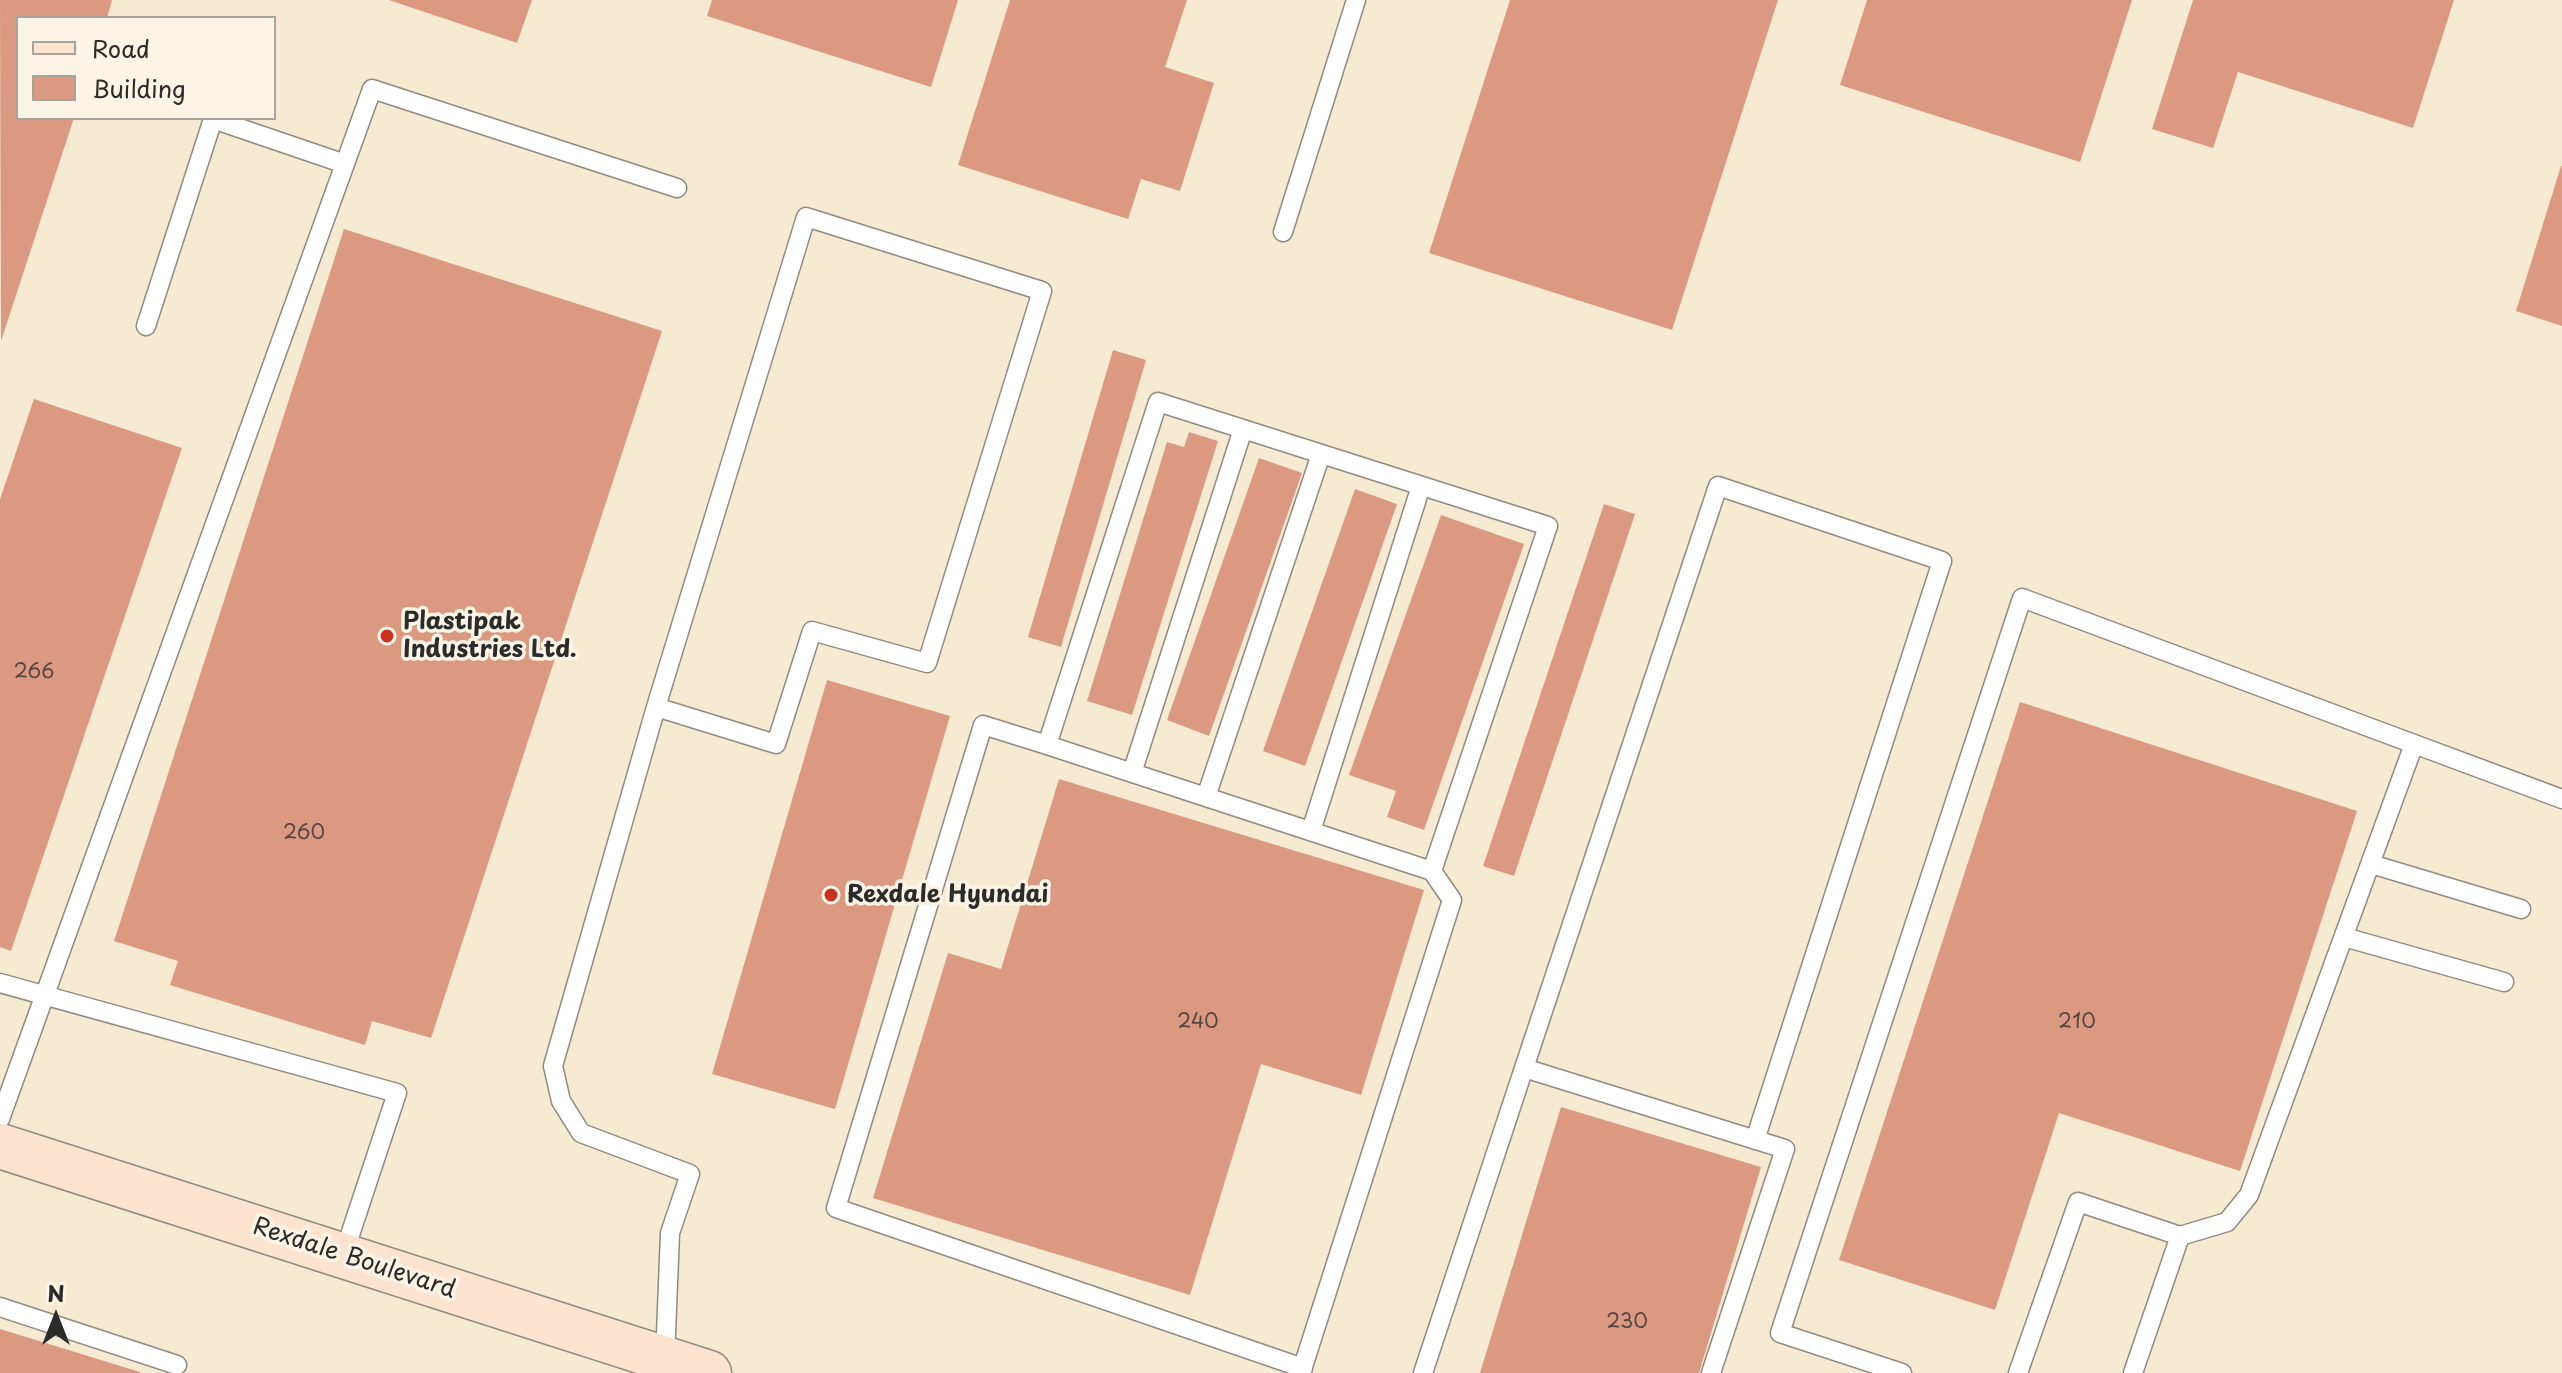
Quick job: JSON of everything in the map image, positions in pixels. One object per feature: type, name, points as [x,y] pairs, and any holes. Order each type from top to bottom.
[{"type":"main road","name":"Rexdale Boulevard","points":[[0,1146],[709,1373]]},
{"type":"lane","points":[[1283,232],[1356,0]]},
{"type":"lane","points":[[0,1119],[372,89],[677,188]]},
{"type":"lane","points":[[146,326],[213,120]]},
{"type":"lane","points":[[216,120],[345,164]]},
{"type":"lane","points":[[656,707],[776,744],[812,631],[927,663],[1042,291],[806,217],[656,707],[553,1066],[561,1101],[581,1133],[690,1174],[670,1233],[665,1359]]},
{"type":"lane","points":[[1047,745],[1158,402],[1548,526],[1432,871]]},
{"type":"lane","points":[[1132,773],[1243,429]]},
{"type":"lane","points":[[1206,797],[1321,454]]},
{"type":"lane","points":[[1311,831],[1421,486]]},
{"type":"lane","points":[[1423,1373],[1718,486],[1942,561],[1755,1140]]},
{"type":"lane","points":[[1902,1373],[1780,1333],[2022,598],[2562,799]]},
{"type":"lane","points":[[983,725],[1047,745],[1432,871],[1452,900],[1302,1371],[836,1208],[983,725]]},
{"type":"lane","points":[[2018,1373],[2078,1202],[2180,1236],[2227,1222],[2249,1195],[2414,744]]},
{"type":"lane","points":[[2371,864],[2521,909]]},
{"type":"lane","points":[[2344,937],[2504,982]]},
{"type":"lane","points":[[0,983],[397,1093],[343,1256]]},
{"type":"lane","points":[[1524,1068],[1785,1149],[1711,1373]]},
{"type":"lane","points":[[2133,1373],[2180,1236]]},
{"type":"lane","points":[[0,1307],[177,1365]]},
{"type":"building","points":[[0,0],[112,0],[108,16],[16,16],[16,120],[73,120],[1,341]]},
{"type":"building","points":[[389,0],[532,0],[517,43]]},
{"type":"building","points":[[712,0],[958,0],[931,87],[707,16]]},
{"type":"building","points":[[1010,0],[1187,0],[1165,67],[1214,83],[1180,191],[1141,179],[1128,219],[958,165]]},
{"type":"building","points":[[1510,0],[1778,0],[1672,330],[1429,253]]},
{"type":"building","points":[[1867,0],[2132,0],[2080,162],[1840,85]]},
{"type":"building","points":[[2193,0],[2454,0],[2413,128],[2238,72],[2213,148],[2152,129]]},
{"type":"building","points":[[2562,166],[2562,326],[2516,311]]},
{"type":"building","name":"Plastipak Industries Ltd.","points":[[344,229],[662,331],[431,1038],[372,1021],[365,1045],[170,985],[178,961],[114,941]]},
{"type":"building","points":[[1113,350],[1146,360],[1061,647],[1028,637]]},
{"type":"building","points":[[34,399],[182,448],[11,951],[0,947],[0,499]]},
{"type":"building","points":[[1189,432],[1218,441],[1132,715],[1087,701],[1167,442],[1184,447]]},
{"type":"building","points":[[1259,458],[1302,473],[1209,736],[1167,720]]},
{"type":"building","points":[[1355,489],[1397,504],[1305,766],[1263,751]]},
{"type":"building","points":[[1604,504],[1635,514],[1514,876],[1483,866]]},
{"type":"building","points":[[1441,515],[1524,544],[1424,830],[1387,817],[1396,791],[1349,775]]},
{"type":"building","name":"Rexdale Hyundai","points":[[827,680],[950,716],[835,1109],[712,1074]]},
{"type":"building","points":[[2020,702],[2357,811],[2240,1171],[2059,1113],[1995,1310],[1839,1260]]},
{"type":"building","points":[[1059,779],[1424,890],[1361,1095],[1261,1064],[1190,1295],[873,1198],[948,953],[1001,969]]},
{"type":"building","points":[[1561,1107],[1761,1167],[1699,1373],[1480,1373]]},
{"type":"building","points":[[0,1329],[140,1372],[140,1373],[0,1373]]},
{"type":"place","name":"Plastipak Industries Ltd.","points":[[387,636]]},
{"type":"place","name":"Rexdale Hyundai","points":[[831,895]]}]
